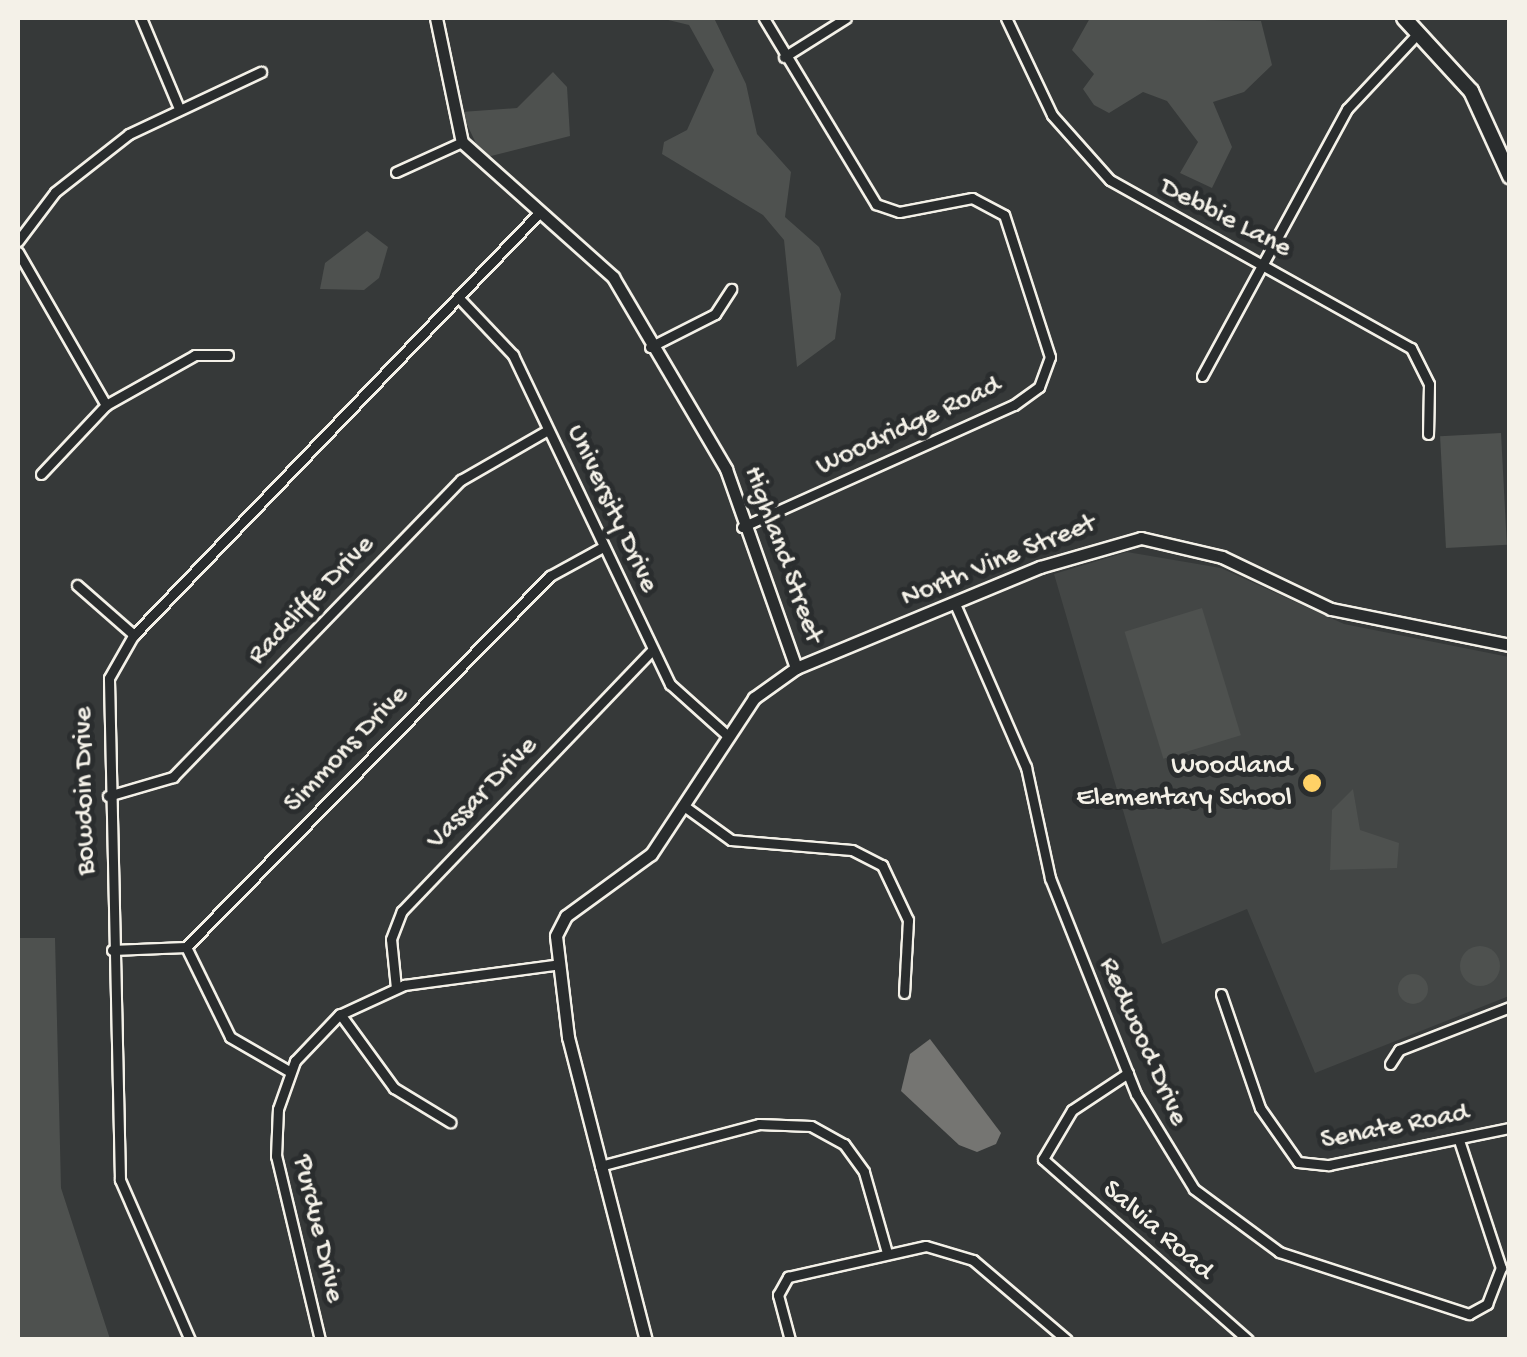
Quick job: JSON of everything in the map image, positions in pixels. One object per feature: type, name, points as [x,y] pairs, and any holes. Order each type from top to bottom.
[{"type":"main road","points":[[1404,18],[1471,92],[1510,176]]},
{"type":"street","points":[[141,18],[178,106]]},
{"type":"street","points":[[396,172],[462,142],[436,18]]},
{"type":"street","name":"Woodridge Road","points":[[742,527],[1014,405],[1039,388],[1050,357],[1004,215],[972,198],[899,212],[876,204],[764,18]]},
{"type":"street","points":[[784,57],[846,18]]},
{"type":"street","name":"Debbie Lane","points":[[1006,18],[1043,100],[1098,170],[1167,219],[1265,262],[1411,348],[1429,384],[1428,434]]},
{"type":"street","points":[[1202,376],[1346,109],[1419,32]]},
{"type":"street","points":[[18,241],[76,174],[178,106],[261,72]]},
{"type":"street","name":"Highland Street","points":[[462,142],[537,214],[607,269],[650,347],[718,454],[796,668],[762,690],[684,806],[632,873],[566,916],[554,965],[600,1166],[646,1340]]},
{"type":"street","name":"Bowdoin Drive","points":[[190,1340],[121,1188],[108,684],[134,635],[537,214]]},
{"type":"street","points":[[18,252],[106,405]]},
{"type":"street","points":[[650,347],[715,314],[731,289]]},
{"type":"street","name":"University Drive","points":[[458,297],[509,348],[674,690],[728,736]]},
{"type":"street","points":[[40,474],[106,405],[195,355],[228,355]]},
{"type":"street","name":"Radcliffe Drive","points":[[108,796],[172,777],[461,480],[548,430]]},
{"type":"street","name":"North Vine Street","points":[[796,668],[1099,546],[1141,538],[1222,557],[1331,609],[1510,645]]},
{"type":"street","name":"Simmons Drive","points":[[186,948],[550,576],[604,547]]},
{"type":"street","points":[[77,585],[134,635]]},
{"type":"street","name":"Redwood Drive","points":[[955,604],[1026,767],[1050,878],[1128,1073],[1178,1170],[1262,1244],[1462,1315],[1488,1304],[1498,1255]]},
{"type":"street","name":"Vassar Drive","points":[[396,988],[391,939],[402,910],[652,650]]},
{"type":"street","points":[[684,806],[731,840],[852,850],[882,865],[908,920],[904,992]]},
{"type":"street","points":[[112,950],[186,948],[230,1037],[289,1071],[340,1014],[396,988],[456,972],[554,965]]},
{"type":"street","name":"Senate Road","points":[[1221,994],[1254,1093],[1289,1157],[1323,1166],[1510,1128]]},
{"type":"street","points":[[1390,1064],[1398,1050],[1510,1007]]},
{"type":"street","points":[[340,1014],[394,1088],[450,1122]]},
{"type":"street","name":"Purdue Drive","points":[[289,1071],[276,1156],[320,1340]]},
{"type":"street","name":"Salvia Road","points":[[1128,1073],[1080,1102],[1042,1153],[1248,1340]]},
{"type":"street","points":[[600,1166],[760,1124],[811,1126],[837,1138],[864,1172],[886,1253]]},
{"type":"street","points":[[1459,1140],[1498,1255],[1510,1251]]},
{"type":"street","points":[[790,1340],[783,1280],[886,1253],[960,1252],[1067,1340]]},
{"type":"shaded area","points":[[660,18],[714,18],[746,84],[757,134],[791,172],[785,217],[819,247],[841,294],[835,339],[797,367],[784,240],[763,215],[662,154],[664,142],[687,130],[714,70],[689,25]]},
{"type":"shaded area","points":[[1090,18],[1261,21],[1272,65],[1244,92],[1213,102],[1232,147],[1212,188],[1180,173],[1198,142],[1167,101],[1143,92],[1109,113],[1094,105],[1083,89],[1094,74],[1072,50]]},
{"type":"shaded area","points":[[553,72],[567,87],[570,136],[483,158],[461,112],[517,108]]},
{"type":"shaded area","points":[[367,231],[388,247],[379,278],[364,290],[320,289],[325,263]]},
{"type":"shaded area","points":[[1501,433],[1507,545],[1446,548],[1440,436]]},
{"type":"shaded area","name":"Woodland Elementary School","points":[[1127,552],[1221,568],[1344,624],[1509,657],[1509,996],[1315,1073],[1247,909],[1162,944],[1054,574]]},
{"type":"shaded area","points":[[1202,608],[1241,735],[1163,759],[1125,632]]},
{"type":"shaded area","points":[[1353,789],[1360,830],[1399,843],[1397,868],[1330,870],[1332,810]]},
{"type":"shaded area","points":[[18,938],[55,938],[61,1188],[110,1339],[18,1339]]},
{"type":"shaded area","points":[[1480,946],[1494,952],[1500,966],[1494,980],[1480,986],[1466,980],[1460,966],[1466,952]]},
{"type":"shaded area","points":[[1413,974],[1423,979],[1428,989],[1423,999],[1413,1004],[1403,999],[1398,989],[1403,979]]},
{"type":"shaded area","points":[[930,1039],[1001,1133],[996,1144],[977,1152],[959,1145],[901,1091],[910,1054]]},
{"type":"place","name":"Woodland Elementary School","points":[[1312,783]]}]
